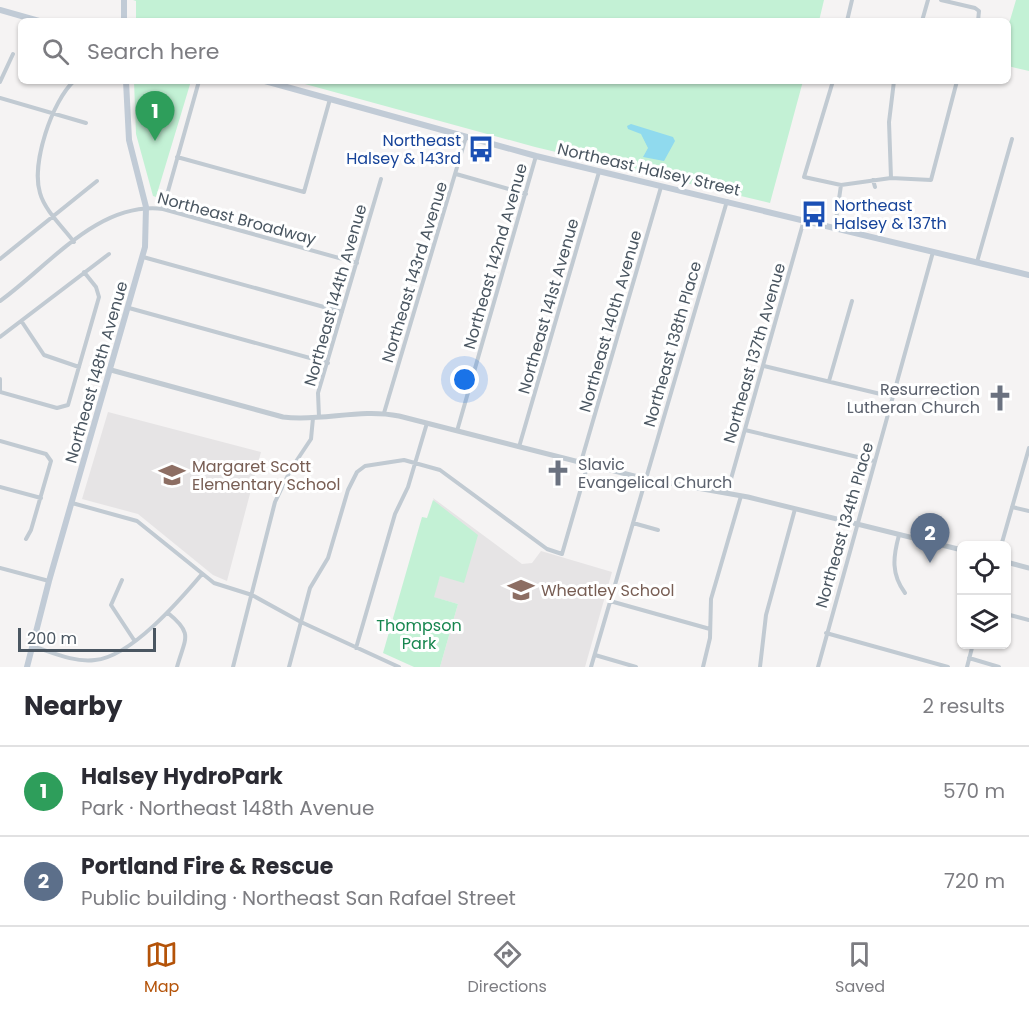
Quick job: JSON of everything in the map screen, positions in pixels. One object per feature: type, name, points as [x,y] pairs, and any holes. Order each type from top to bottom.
[{"type":"main road","points":[[124,0],[124,18]]},
{"type":"main road","points":[[0,10],[28,18]]},
{"type":"main road","name":"Northeast 148th Avenue","points":[[27,667],[49,581],[143,257],[147,229],[146,207],[129,140],[126,84]]},
{"type":"main road","name":"Northeast Halsey Street","points":[[276,84],[536,156],[1029,275]]},
{"type":"street","points":[[848,18],[852,0]]},
{"type":"street","points":[[923,18],[928,0]]},
{"type":"street","points":[[941,0],[979,11],[978,18]]},
{"type":"street","points":[[0,82],[13,54]]},
{"type":"street","points":[[72,84],[59,99],[53,113],[37,171],[40,193],[53,216],[74,242]]},
{"type":"street","points":[[163,209],[198,84]]},
{"type":"street","points":[[832,84],[804,177],[841,185],[891,178],[931,180],[956,84]]},
{"type":"street","points":[[891,178],[889,122],[894,84]]},
{"type":"street","points":[[0,98],[86,123]]},
{"type":"street","points":[[177,157],[304,192],[330,99]]},
{"type":"street","name":"Northeast 143rd Avenue","points":[[384,413],[466,137]]},
{"type":"street","points":[[977,263],[1012,139]]},
{"type":"street","name":"Northeast 142nd Avenue","points":[[457,431],[536,156]]},
{"type":"street","name":"Northeast 141st Avenue","points":[[519,447],[599,171]]},
{"type":"street","points":[[456,174],[526,194]]},
{"type":"street","name":"Northeast 144th Avenue","points":[[233,667],[275,502],[291,469],[311,440],[316,418],[317,397],[381,179]]},
{"type":"street","points":[[873,180],[875,187]]},
{"type":"street","points":[[0,259],[97,181]]},
{"type":"street","points":[[835,227],[841,185]]},
{"type":"street","name":"Northeast 140th Avenue","points":[[581,462],[662,186]]},
{"type":"street","name":"Northeast 138th Place","points":[[591,667],[727,201]]},
{"type":"street","points":[[0,302],[108,217],[146,207]]},
{"type":"street","name":"Northeast Broadway","points":[[146,207],[163,209],[357,263]]},
{"type":"street","name":"Northeast 137th Avenue","points":[[727,493],[805,220]]},
{"type":"street","name":"Northeast 134th Place","points":[[818,667],[933,252]]},
{"type":"street","points":[[0,337],[109,254]]},
{"type":"street","points":[[143,257],[342,312]]},
{"type":"street","points":[[0,379],[0,392],[57,408],[66,407],[99,297],[96,286],[84,272]]},
{"type":"street","points":[[828,381],[852,301]]},
{"type":"street","points":[[129,308],[328,363]]},
{"type":"street","points":[[22,322],[44,356],[79,368]]},
{"type":"street","points":[[764,366],[892,397]]},
{"type":"street","points":[[111,370],[273,415],[316,418],[360,412],[384,413],[646,479],[741,496],[957,549]]},
{"type":"street","points":[[356,648],[395,514],[408,487],[427,423]]},
{"type":"street","points":[[745,429],[874,461]]},
{"type":"street","points":[[0,441],[45,454],[51,461],[26,539]]},
{"type":"street","points":[[1002,541],[1029,448]]},
{"type":"street","points":[[289,667],[310,588],[328,558],[348,490],[357,472],[369,464],[404,460],[444,472],[547,549],[562,554],[588,464]]},
{"type":"street","points":[[0,487],[41,498]]},
{"type":"street","points":[[703,667],[710,629],[711,599],[741,496]]},
{"type":"street","points":[[72,503],[142,524],[202,574],[220,586],[252,595],[301,622],[399,667]]},
{"type":"street","points":[[1012,507],[1029,512]]},
{"type":"street","points":[[760,667],[765,615],[795,509]]},
{"type":"street","points":[[633,523],[658,530]]},
{"type":"street","points":[[899,535],[894,567],[898,583],[905,593]]},
{"type":"street","points":[[1011,563],[1029,568]]},
{"type":"street","points":[[0,568],[49,581]]},
{"type":"street","points":[[32,646],[84,660],[108,657],[168,613],[202,574]]},
{"type":"street","points":[[122,580],[111,605],[134,640]]},
{"type":"street","points":[[610,601],[710,629]]},
{"type":"street","points":[[168,613],[183,625],[186,632],[177,667]]},
{"type":"street","points":[[1011,615],[1029,620]]},
{"type":"street","points":[[826,633],[948,667]]},
{"type":"street","points":[[967,667],[972,649]]},
{"type":"street","points":[[595,655],[636,667]]},
{"type":"street","points":[[969,658],[999,667]]},
{"type":"street","points":[[83,667],[84,660]]},
{"type":"shaded area","name":"Margaret Scott Elementary School","points":[[108,412],[261,452],[227,581],[213,575],[138,514],[82,499]]},
{"type":"shaded area","name":"Wheatley School","points":[[433,498],[522,564],[532,563],[541,551],[612,572],[585,667],[440,667],[458,604],[433,597],[440,575],[464,582]]},
{"type":"green space","points":[[133,0],[824,0],[820,18],[136,18],[136,1]]},
{"type":"green space","points":[[1016,0],[1029,0],[1029,71],[1011,67],[1011,18]]},
{"type":"green space","points":[[134,84],[190,84],[156,197],[153,196],[136,134]]},
{"type":"green space","points":[[305,84],[802,84],[770,203],[535,147]]},
{"type":"green space","name":"Thompson Park","points":[[433,500],[478,535],[464,583],[440,576],[434,597],[458,604],[440,667],[414,667],[383,653],[422,517],[427,518]]},
{"type":"water","points":[[631,124],[673,137],[675,141],[664,161],[643,157],[648,148],[641,134],[628,129],[627,126]]},
{"type":"place","name":"Halsey HydroPark","points":[[155,141]]},
{"type":"place","name":"Northeast Halsey & 143rd","points":[[481,149]]},
{"type":"place","name":"Northeast Halsey & 137th","points":[[814,214]]},
{"type":"place","name":"Resurrection Lutheran Church","points":[[1000,398]]},
{"type":"place","name":"Slavic Evangelical Church","points":[[558,473]]},
{"type":"place","name":"Margaret Scott Elementary School","points":[[172,475]]},
{"type":"place","name":"Portland Fire & Rescue","points":[[930,563]]},
{"type":"place","name":"Wheatley School","points":[[521,590]]}]
